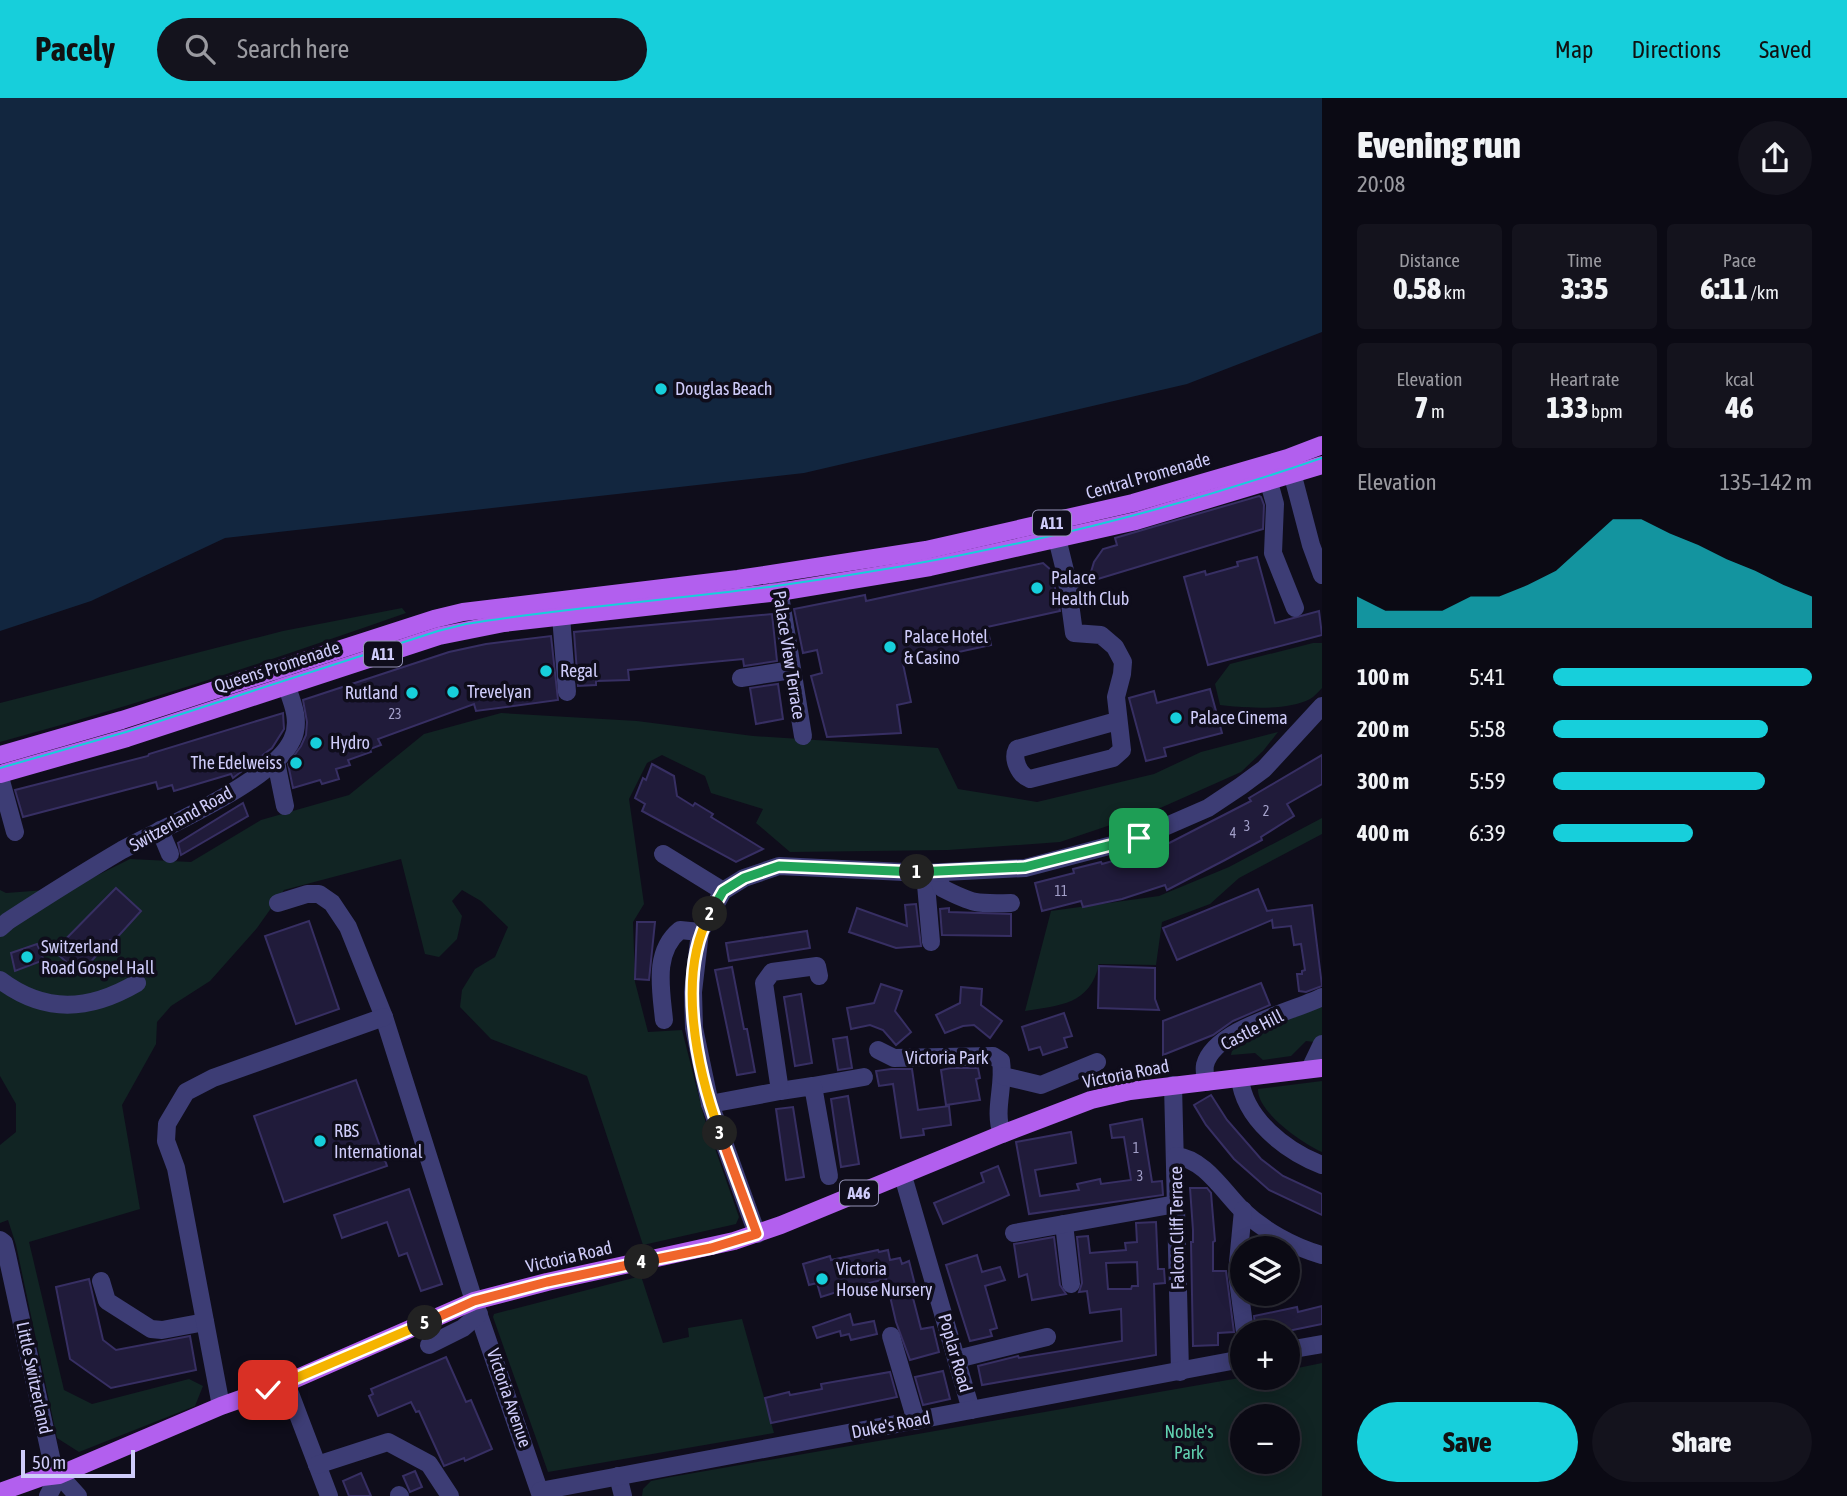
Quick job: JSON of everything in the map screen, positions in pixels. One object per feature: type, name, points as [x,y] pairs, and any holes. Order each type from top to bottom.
[{"type":"main road","name":"A11","points":[[1290,466],[1322,445]]},
{"type":"main road","name":"A11","points":[[776,573],[1136,521],[1290,466],[1322,465]]},
{"type":"main road","name":"A11","points":[[779,592],[930,567],[1056,531]]},
{"type":"main road","name":"Queens Promenade","points":[[0,775],[127,738],[434,619],[463,612],[776,573]]},
{"type":"main road","name":"Queens Promenade","points":[[0,755],[439,636],[504,623],[779,592]]},
{"type":"main road","name":"Victoria Road","points":[[0,1492],[42,1477],[59,1475],[221,1406],[547,1282],[711,1248],[757,1234],[1091,1100],[1173,1085],[1316,1069]]},
{"type":"street","points":[[1290,466],[1311,545],[1322,575]]},
{"type":"street","points":[[1267,473],[1275,504],[1273,553],[1295,608]]},
{"type":"street","points":[[1056,531],[1082,633],[1101,635],[1115,647],[1123,662],[1116,697],[1122,750],[1113,758],[1030,779],[1021,773],[1015,759],[1017,748],[1117,721]]},
{"type":"street","name":"Palace View Terrace","points":[[776,573],[803,736]]},
{"type":"street","points":[[561,616],[567,692]]},
{"type":"street","points":[[741,678],[792,670]]},
{"type":"street","name":"Switzerland Road","points":[[0,928],[42,899],[252,780],[276,762],[292,740],[296,725],[284,678]]},
{"type":"street","points":[[757,1234],[710,1104],[694,1028],[693,992],[700,932],[723,891],[744,878],[779,866],[931,873],[1025,867],[1139,838],[1208,808],[1264,769],[1322,706]]},
{"type":"street","points":[[276,762],[285,806]]},
{"type":"street","points":[[0,775],[15,832]]},
{"type":"street","points":[[160,830],[170,854]]},
{"type":"street","points":[[663,854],[723,891]]},
{"type":"street","points":[[931,873],[942,888],[970,902],[1011,902]]},
{"type":"street","points":[[931,873],[931,942]]},
{"type":"street","name":"Victoria Avenue","points":[[278,903],[307,894],[319,894],[332,903],[348,927],[384,1017],[477,1308],[541,1493]]},
{"type":"street","points":[[664,1020],[660,976],[663,953],[671,936],[680,930],[700,932]]},
{"type":"street","points":[[780,1091],[764,984],[772,972],[817,966],[818,976]]},
{"type":"street","points":[[0,980],[18,994],[44,1003],[76,1006],[118,994],[137,983]]},
{"type":"street","name":"Castle Hill","points":[[1206,1082],[1205,1063],[1214,1049],[1230,1037],[1322,997]]},
{"type":"street","points":[[221,1406],[177,1168],[166,1141],[167,1124],[186,1092],[212,1077],[384,1017]]},
{"type":"street","points":[[1316,1069],[1322,1044]]},
{"type":"street","name":"Victoria Park","points":[[878,1049],[894,1058],[993,1056],[1001,1061],[1003,1076],[997,1116],[1002,1134]]},
{"type":"street","name":"Victoria Park","points":[[1003,1076],[1041,1085],[1097,1062]]},
{"type":"street","points":[[710,1104],[863,1077]]},
{"type":"street","points":[[1240,1078],[1244,1095],[1265,1126],[1293,1151],[1322,1165]]},
{"type":"street","name":"Falcon Cliff Terrace","points":[[1173,1085],[1180,1372]]},
{"type":"street","points":[[813,1086],[829,1176]]},
{"type":"street","points":[[1176,1156],[1188,1157],[1267,1231],[1322,1255]]},
{"type":"street","name":"Poplar Road","points":[[903,1175],[971,1410]]},
{"type":"street","points":[[1014,1233],[1176,1205]]},
{"type":"street","points":[[1243,1210],[1237,1273],[1243,1320]]},
{"type":"street","points":[[1064,1224],[1071,1284]]},
{"type":"street","name":"Little Switzerland","points":[[0,1240],[4,1243],[7,1255],[52,1462],[59,1475]]},
{"type":"street","points":[[101,1281],[107,1301],[151,1329],[162,1330],[205,1322]]},
{"type":"street","points":[[429,1345],[463,1328],[477,1308]]},
{"type":"street","points":[[891,1336],[916,1421]]},
{"type":"street","points":[[957,1359],[1047,1337]]},
{"type":"street","points":[[1300,1348],[1322,1344]]},
{"type":"street","name":"Duke's Road","points":[[541,1493],[618,1476],[1230,1362]]},
{"type":"street","points":[[286,1383],[329,1496]]},
{"type":"street","points":[[317,1465],[388,1442],[429,1464],[450,1496]]},
{"type":"street","points":[[48,1496],[59,1475],[78,1496]]},
{"type":"street","points":[[618,1476],[623,1496]]},
{"type":"green space","points":[[402,608],[406,613],[255,665],[0,742],[0,703],[283,631]]},
{"type":"green space","points":[[1322,643],[1322,688],[1312,698],[1278,707],[1220,705],[1215,684],[1230,664]]},
{"type":"green space","points":[[501,713],[637,721],[753,736],[938,748],[958,789],[1037,802],[1154,774],[1201,752],[1278,732],[1241,772],[1158,809],[1060,842],[948,850],[790,852],[756,823],[763,809],[711,793],[705,776],[662,755],[647,763],[629,799],[644,904],[633,922],[635,982],[648,1032],[682,1030],[704,1117],[739,1217],[736,1224],[643,1245],[587,1076],[491,1039],[460,1007],[462,990],[475,969],[495,957],[508,927],[481,901],[462,890],[452,901],[462,916],[457,939],[439,957],[425,954],[401,859],[284,890],[257,928],[210,981],[171,1006],[157,1022],[156,1044],[122,1105],[140,1209],[29,1242],[64,1390],[92,1404],[189,1379],[203,1386],[195,1406],[79,1452],[57,1438],[16,1245],[8,1220],[0,1223],[0,1145],[16,1132],[16,1104],[0,1076],[0,890],[6,893],[72,888],[130,859],[191,862],[261,820],[349,795],[424,734]]},
{"type":"green space","points":[[1322,818],[1322,834],[1239,878],[1210,904],[1162,922],[1156,965],[1099,964],[1089,988],[1072,1001],[1025,1011],[1051,911],[1159,896],[1229,867]]},
{"type":"green space","points":[[1322,1005],[1322,1043],[1306,1041],[1291,1056],[1263,1060],[1255,1053],[1231,1055],[1233,1046],[1245,1035]]},
{"type":"green space","points":[[1322,1081],[1322,1152],[1282,1126],[1265,1107],[1258,1089]]},
{"type":"green space","points":[[641,1276],[663,1343],[689,1337],[688,1328],[742,1319],[774,1433],[548,1472],[494,1314]]},
{"type":"green space","name":"Noble's Park","points":[[1322,1363],[1322,1496],[642,1496],[643,1489],[651,1481],[1230,1380],[1230,1390],[1300,1390],[1300,1368]]},
{"type":"water","name":"Douglas Beach","points":[[0,98],[1322,98],[1322,332],[1187,384],[804,473],[225,538],[91,601],[0,631]]},
{"type":"building","points":[[1259,496],[1264,505],[1263,529],[1088,582],[1094,562],[1103,549],[1117,545],[1115,538]]},
{"type":"building","points":[[1257,557],[1275,623],[1319,611],[1322,635],[1208,665],[1184,577],[1205,571],[1206,575],[1238,566],[1237,562]]},
{"type":"building","name":"Palace Hotel & Casino","points":[[1043,563],[1051,570],[1060,611],[987,627],[991,645],[903,664],[911,702],[897,705],[901,733],[827,737],[811,676],[822,673],[817,650],[803,653],[794,609],[865,595],[866,601]]},
{"type":"building","points":[[772,614],[777,661],[744,666],[743,659],[628,670],[629,680],[596,681],[596,685],[578,686],[574,632]]},
{"type":"building","points":[[551,636],[558,700],[476,711],[474,704],[378,739],[381,745],[370,749],[371,752],[348,760],[350,765],[336,769],[339,779],[322,784],[320,780],[293,788],[288,764],[306,735],[307,722],[303,700],[449,652],[486,644]]},
{"type":"building","points":[[778,684],[783,719],[756,724],[750,688]]},
{"type":"building","name":"Palace Cinema","points":[[1210,689],[1222,733],[1164,748],[1166,756],[1146,761],[1129,698],[1154,691],[1157,703]]},
{"type":"building","points":[[283,713],[284,729],[272,748],[233,778],[231,774],[174,791],[172,785],[158,789],[156,782],[23,817],[15,790],[148,756]]},
{"type":"building","points":[[1322,755],[1322,784],[1287,804],[1294,816],[1261,837],[1262,840],[1167,890],[1165,885],[1122,899],[1083,907],[1081,901],[1042,911],[1035,883],[1074,873],[1073,869],[1101,862],[1102,864],[1141,853],[1142,857],[1251,801],[1249,798]]},
{"type":"building","points":[[652,764],[674,776],[677,796],[713,814],[711,817],[763,849],[736,862],[642,811],[645,804],[635,798]]},
{"type":"building","points":[[243,803],[248,816],[181,855],[178,843]]},
{"type":"building","points":[[116,888],[141,911],[80,974],[54,951]]},
{"type":"building","points":[[1258,889],[1267,911],[1312,905],[1322,986],[1306,992],[1299,991],[1297,974],[1302,974],[1305,970],[1301,944],[1294,945],[1291,926],[1273,928],[1272,920],[1177,960],[1163,928]]},
{"type":"building","points":[[916,904],[921,946],[896,948],[849,932],[857,908],[907,926],[905,905]]},
{"type":"building","points":[[949,908],[949,912],[1011,914],[1011,936],[942,935],[940,909]]},
{"type":"building","points":[[309,921],[339,1009],[296,1024],[265,936]]},
{"type":"building","points":[[637,922],[655,922],[649,980],[635,979]]},
{"type":"building","points":[[807,931],[810,948],[729,961],[726,943]]},
{"type":"building","name":"Switzerland Road Gospel Hall","points":[[37,944],[44,960],[15,971],[11,953]]},
{"type":"building","points":[[1099,966],[1155,968],[1155,999],[1159,1010],[1098,1008]]},
{"type":"building","points":[[732,967],[755,1072],[737,1075],[715,970]]},
{"type":"building","points":[[1261,983],[1270,1005],[1233,1021],[1213,1035],[1163,1055],[1163,1021]]},
{"type":"building","points":[[881,984],[902,991],[895,1011],[911,1032],[896,1045],[883,1030],[870,1025],[851,1029],[847,1008],[874,1003]]},
{"type":"building","points":[[961,987],[982,989],[981,1005],[1002,1021],[990,1038],[974,1025],[945,1033],[936,1015],[960,1003]]},
{"type":"building","points":[[801,994],[812,1063],[795,1066],[784,997]]},
{"type":"building","points":[[1064,1013],[1072,1036],[1064,1038],[1067,1047],[1043,1055],[1040,1047],[1029,1050],[1022,1027]]},
{"type":"building","points":[[847,1037],[852,1068],[838,1070],[833,1039]]},
{"type":"building","points":[[978,1068],[980,1078],[976,1079],[980,1100],[946,1105],[941,1070]]},
{"type":"building","points":[[912,1069],[918,1110],[949,1106],[951,1125],[923,1129],[924,1135],[901,1138],[893,1084],[879,1086],[876,1071]]},
{"type":"building","name":"RBS International","points":[[356,1080],[387,1166],[284,1202],[254,1116]]},
{"type":"building","points":[[1211,1095],[1227,1120],[1261,1159],[1283,1176],[1322,1194],[1322,1215],[1269,1190],[1234,1159],[1206,1125],[1194,1105]]},
{"type":"building","points":[[848,1096],[859,1164],[841,1167],[831,1099]]},
{"type":"building","points":[[793,1107],[804,1177],[786,1180],[776,1109]]},
{"type":"building","points":[[1142,1119],[1152,1182],[1162,1181],[1163,1195],[1029,1214],[1016,1142],[1071,1132],[1076,1163],[1035,1170],[1040,1196],[1079,1190],[1077,1184],[1100,1179],[1101,1184],[1131,1180],[1124,1137],[1112,1138],[1110,1125]]},
{"type":"building","points":[[998,1166],[1009,1195],[943,1224],[934,1203],[984,1182],[981,1173]]},
{"type":"building","points":[[1190,1188],[1207,1188],[1211,1193],[1215,1241],[1213,1271],[1226,1271],[1232,1320],[1230,1320],[1230,1332],[1218,1333],[1218,1345],[1193,1346],[1193,1230]]},
{"type":"building","points":[[409,1189],[442,1284],[421,1291],[407,1253],[399,1256],[387,1222],[342,1238],[334,1215]]},
{"type":"building","points":[[1156,1222],[1158,1269],[1164,1269],[1165,1283],[1154,1284],[1156,1355],[982,1385],[978,1366],[1018,1356],[1019,1358],[1122,1341],[1121,1309],[1090,1313],[1087,1291],[1079,1292],[1082,1283],[1077,1237],[1088,1236],[1090,1253],[1126,1250],[1125,1243],[1137,1242],[1136,1223]],"holes":[[[1137,1262],[1138,1286],[1132,1286],[1131,1289],[1108,1289],[1106,1263]]]},
{"type":"building","points":[[1054,1237],[1060,1285],[1066,1294],[1032,1300],[1027,1274],[1019,1277],[1014,1244]]},
{"type":"building","points":[[888,1250],[890,1260],[900,1258],[902,1264],[909,1261],[918,1297],[913,1298],[921,1329],[933,1327],[939,1352],[910,1360],[896,1322],[886,1279],[821,1297],[817,1283],[809,1285],[803,1264],[830,1256],[831,1260]]},
{"type":"building","points":[[977,1255],[982,1272],[1000,1267],[1005,1280],[985,1286],[997,1328],[990,1330],[992,1336],[970,1341],[946,1265]]},
{"type":"building","points":[[89,1279],[103,1340],[116,1350],[190,1336],[196,1370],[111,1388],[70,1359],[56,1287]]},
{"type":"building","points":[[1322,1306],[1322,1324],[1300,1329],[1300,1320],[1254,1320],[1254,1316],[1297,1307],[1298,1312]]},
{"type":"building","points":[[850,1314],[853,1325],[874,1321],[877,1334],[851,1340],[849,1334],[841,1336],[840,1331],[817,1338],[813,1327]]},
{"type":"building","points":[[446,1357],[466,1402],[471,1400],[492,1449],[465,1461],[464,1458],[444,1466],[419,1411],[416,1412],[411,1402],[378,1416],[369,1396],[373,1394],[371,1389]]},
{"type":"building","points":[[943,1371],[950,1399],[923,1405],[915,1377]]},
{"type":"building","points":[[890,1372],[897,1397],[771,1423],[765,1398],[789,1392],[790,1395],[822,1389],[821,1384]]},
{"type":"building","points":[[415,1471],[422,1487],[410,1492],[403,1476]]},
{"type":"building","points":[[361,1473],[371,1496],[349,1496],[343,1481]]},
{"type":"tram line","points":[[0,768],[126,732],[466,624],[776,586],[984,551],[1121,519],[1322,458]]},
{"type":"place","name":"Douglas Beach","points":[[661,389]]},
{"type":"place","name":"Palace Health Club","points":[[1037,588]]},
{"type":"place","name":"Palace Hotel & Casino","points":[[890,647]]},
{"type":"place","name":"Regal","points":[[546,671]]},
{"type":"place","name":"Trevelyan","points":[[453,692]]},
{"type":"place","name":"Rutland","points":[[412,693]]},
{"type":"place","name":"Palace Cinema","points":[[1176,718]]},
{"type":"place","name":"Hydro","points":[[316,743]]},
{"type":"place","name":"The Edelweiss","points":[[296,763]]},
{"type":"place","name":"Switzerland Road Gospel Hall","points":[[27,957]]},
{"type":"place","name":"RBS International","points":[[320,1141]]},
{"type":"place","name":"Victoria House Nursery","points":[[822,1279]]},
{"type":"route","points":[[268,1390],[474,1301],[547,1282],[711,1248],[757,1234],[710,1104],[700,1067],[694,1028],[693,992],[700,932],[723,891],[744,878],[779,866],[925,873],[1025,867],[1139,838]]}]
